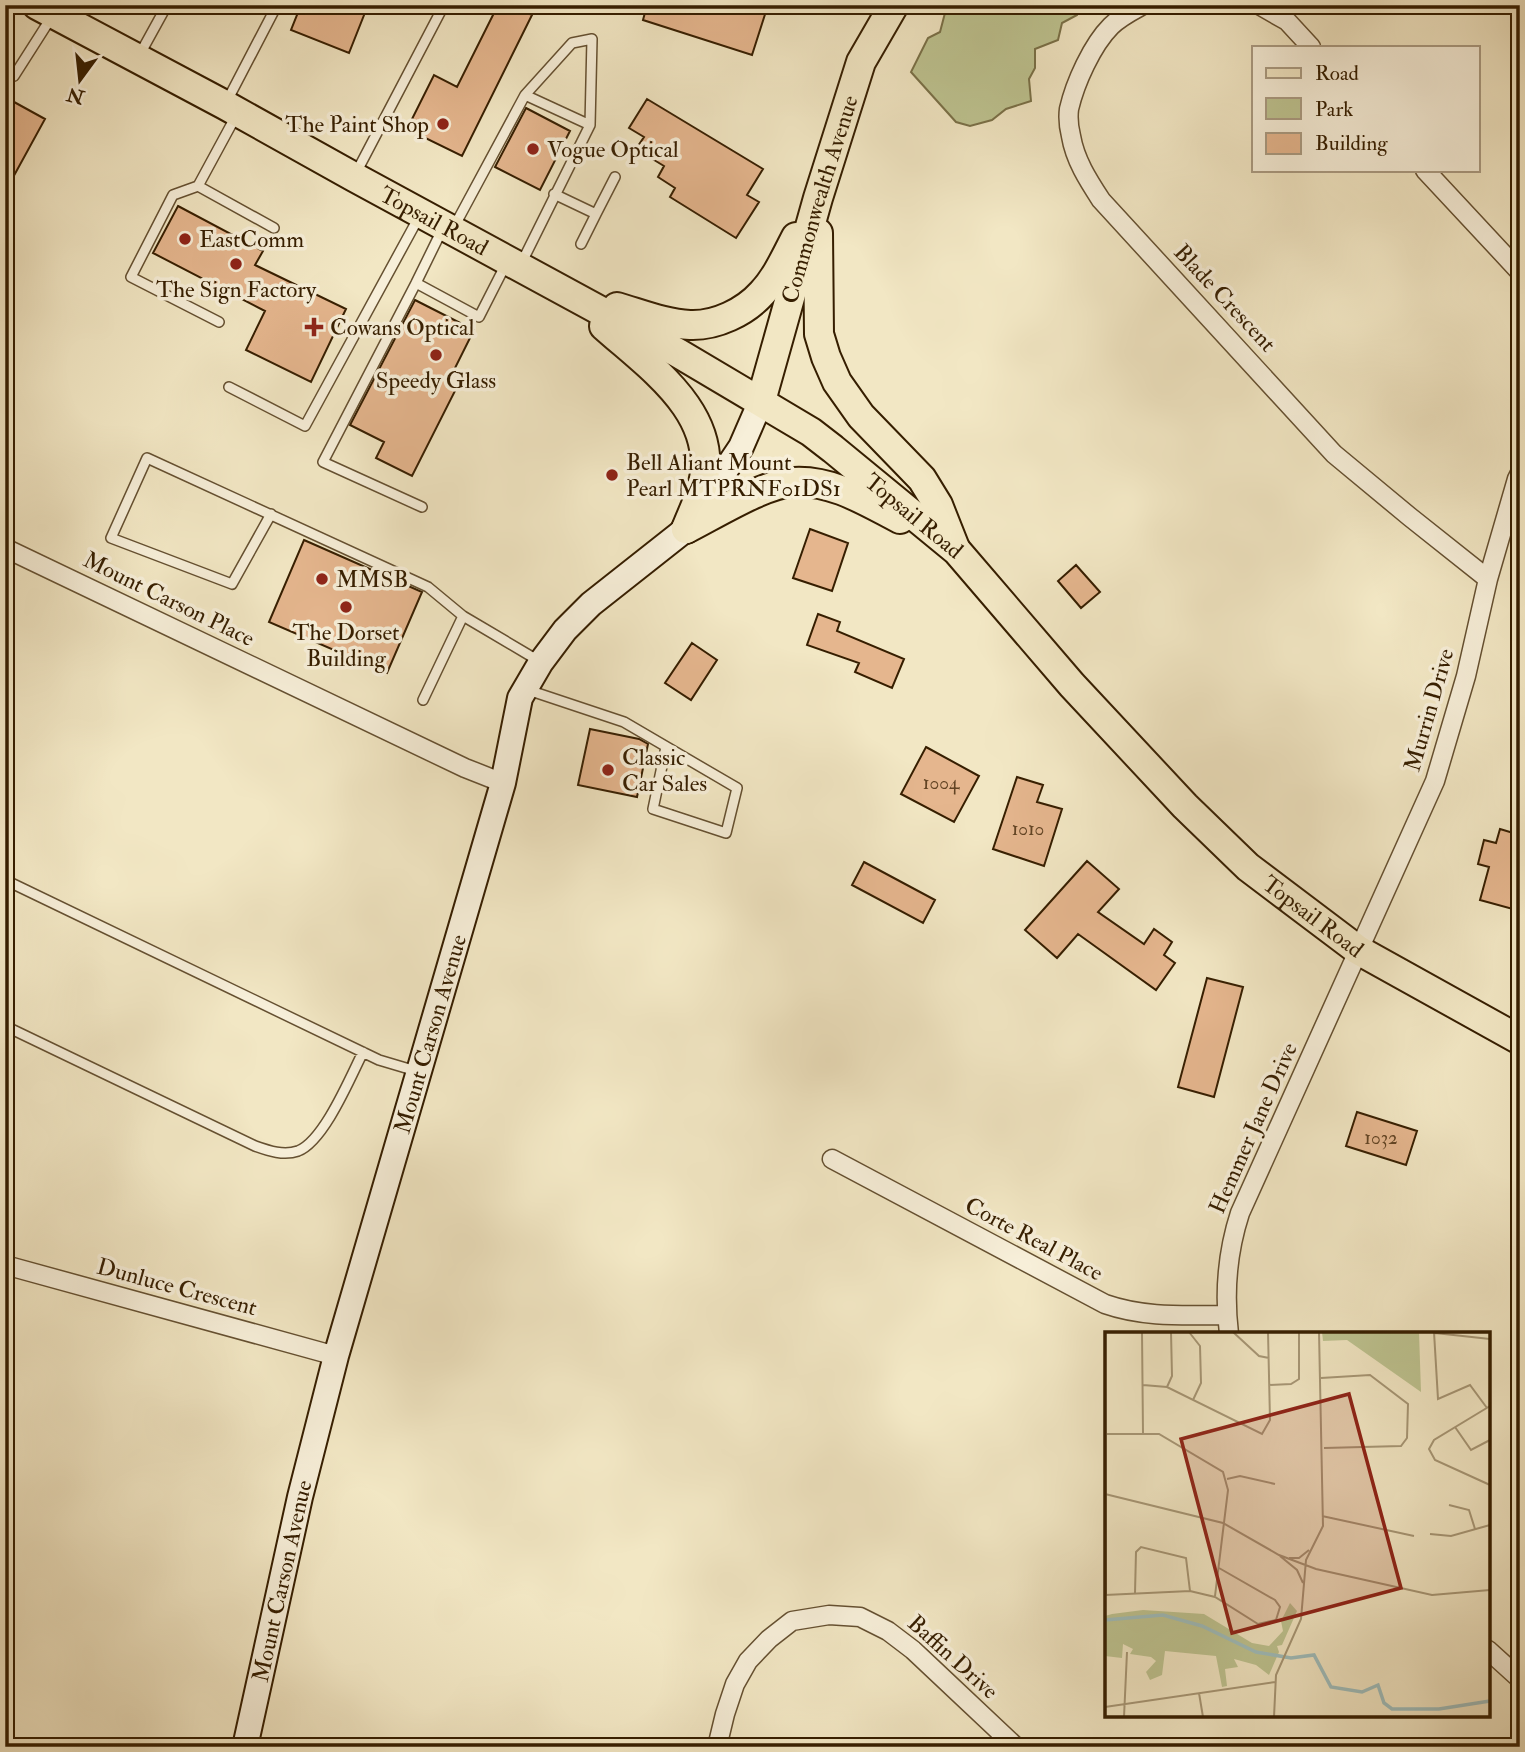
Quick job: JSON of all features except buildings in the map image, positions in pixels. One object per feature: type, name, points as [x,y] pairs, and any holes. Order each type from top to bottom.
[{"type":"main road","name":"Commonwealth Avenue","points":[[761,401],[818,198],[861,62],[894,5]]},
{"type":"main road","name":"Topsail Road","points":[[45,9],[678,353],[811,432],[957,551],[1072,685],[1185,806],[1248,867],[1357,950],[1520,1040]]},
{"type":"main road","points":[[569,294],[672,323],[712,324],[744,308],[761,295],[774,278],[818,198]]},
{"type":"main road","points":[[818,198],[819,334],[826,358],[837,382],[862,416],[922,479],[938,505],[957,551]]},
{"type":"main road","points":[[569,294],[669,384],[696,421],[706,459],[702,488],[686,529]]},
{"type":"main road","name":"Mount Carson Avenue","points":[[244,1747],[300,1497],[336,1356],[503,783],[520,698],[541,662],[565,630],[591,604],[686,529],[741,446],[761,401]]},
{"type":"main road","points":[[686,529],[772,487],[793,482],[820,484],[855,495],[957,551]]},
{"type":"street","name":"Blade Crescent","points":[[1143,5],[1111,26],[1095,47],[1076,87],[1069,111],[1071,136],[1077,159],[1089,181],[1101,200],[1335,454],[1488,579]]},
{"type":"street","points":[[1259,5],[1287,21],[1310,46]]},
{"type":"street","points":[[1426,172],[1520,272]]},
{"type":"street","name":"Murrin Drive","points":[[1357,950],[1435,781],[1466,676],[1488,579],[1520,473]]},
{"type":"street","name":"Mount Carson Place","points":[[5,548],[465,768],[503,783]]},
{"type":"street","name":"Hemmer Jane Drive","points":[[1229,1332],[1226,1294],[1230,1254],[1240,1213],[1357,950]]},
{"type":"street","name":"Corte Real Place","points":[[832,1159],[1105,1304],[1162,1316],[1227,1315]]},
{"type":"street","name":"Dunluce Crescent","points":[[5,1265],[336,1356]]},
{"type":"street","name":"Baffin Drive","points":[[717,1747],[735,1684],[748,1661],[769,1639],[792,1621],[829,1615],[860,1617],[888,1631],[913,1650],[1016,1747]]},
{"type":"street","points":[[1490,1652],[1520,1679]]},
{"type":"lane","points":[[137,59],[167,5]]},
{"type":"lane","points":[[219,322],[131,277],[173,195],[198,186],[277,5]]},
{"type":"lane","points":[[354,177],[444,5]]},
{"type":"lane","points":[[5,72],[14,76],[45,9]]},
{"type":"lane","points":[[229,387],[305,426],[525,95],[572,43],[592,39],[590,125],[514,264],[479,317],[416,283]]},
{"type":"lane","points":[[525,95],[590,125]]},
{"type":"lane","points":[[581,244],[615,177]]},
{"type":"lane","points":[[198,186],[274,228]]},
{"type":"lane","points":[[554,194],[596,214]]},
{"type":"lane","points":[[422,507],[323,461],[416,283],[439,223]]},
{"type":"lane","points":[[271,514],[232,584],[111,538],[147,458],[271,514],[428,587],[463,616],[541,662]]},
{"type":"lane","points":[[423,700],[463,616]]},
{"type":"lane","points":[[527,689],[624,722],[737,788],[726,833],[653,809],[666,747]]},
{"type":"lane","points":[[5,880],[379,1060],[418,1072]]},
{"type":"lane","points":[[5,1026],[255,1146],[277,1153],[296,1152],[310,1144],[324,1128],[363,1052]]},
{"type":"green space","points":[[951,5],[1080,5],[1077,15],[1062,23],[1058,40],[1035,49],[1035,68],[1029,79],[1031,101],[1006,109],[992,120],[970,126],[956,122],[911,72],[928,38],[940,32],[945,13]]},
{"type":"place","name":"The Paint Shop","points":[[443,124]]},
{"type":"place","name":"Vogue Optical","points":[[533,149]]},
{"type":"place","name":"EastComm","points":[[185,239]]},
{"type":"place","name":"The Sign Factory","points":[[236,264]]},
{"type":"place","name":"Cowans Optical","points":[[314,327]]},
{"type":"place","name":"Speedy Glass","points":[[436,355]]},
{"type":"place","name":"Bell Aliant Mount Pearl MTPRNF01DS1","points":[[612,475]]},
{"type":"place","name":"MMSB","points":[[322,579]]},
{"type":"place","name":"The Dorset Building","points":[[346,607]]},
{"type":"place","name":"Classic Car Sales","points":[[608,770]]}]
